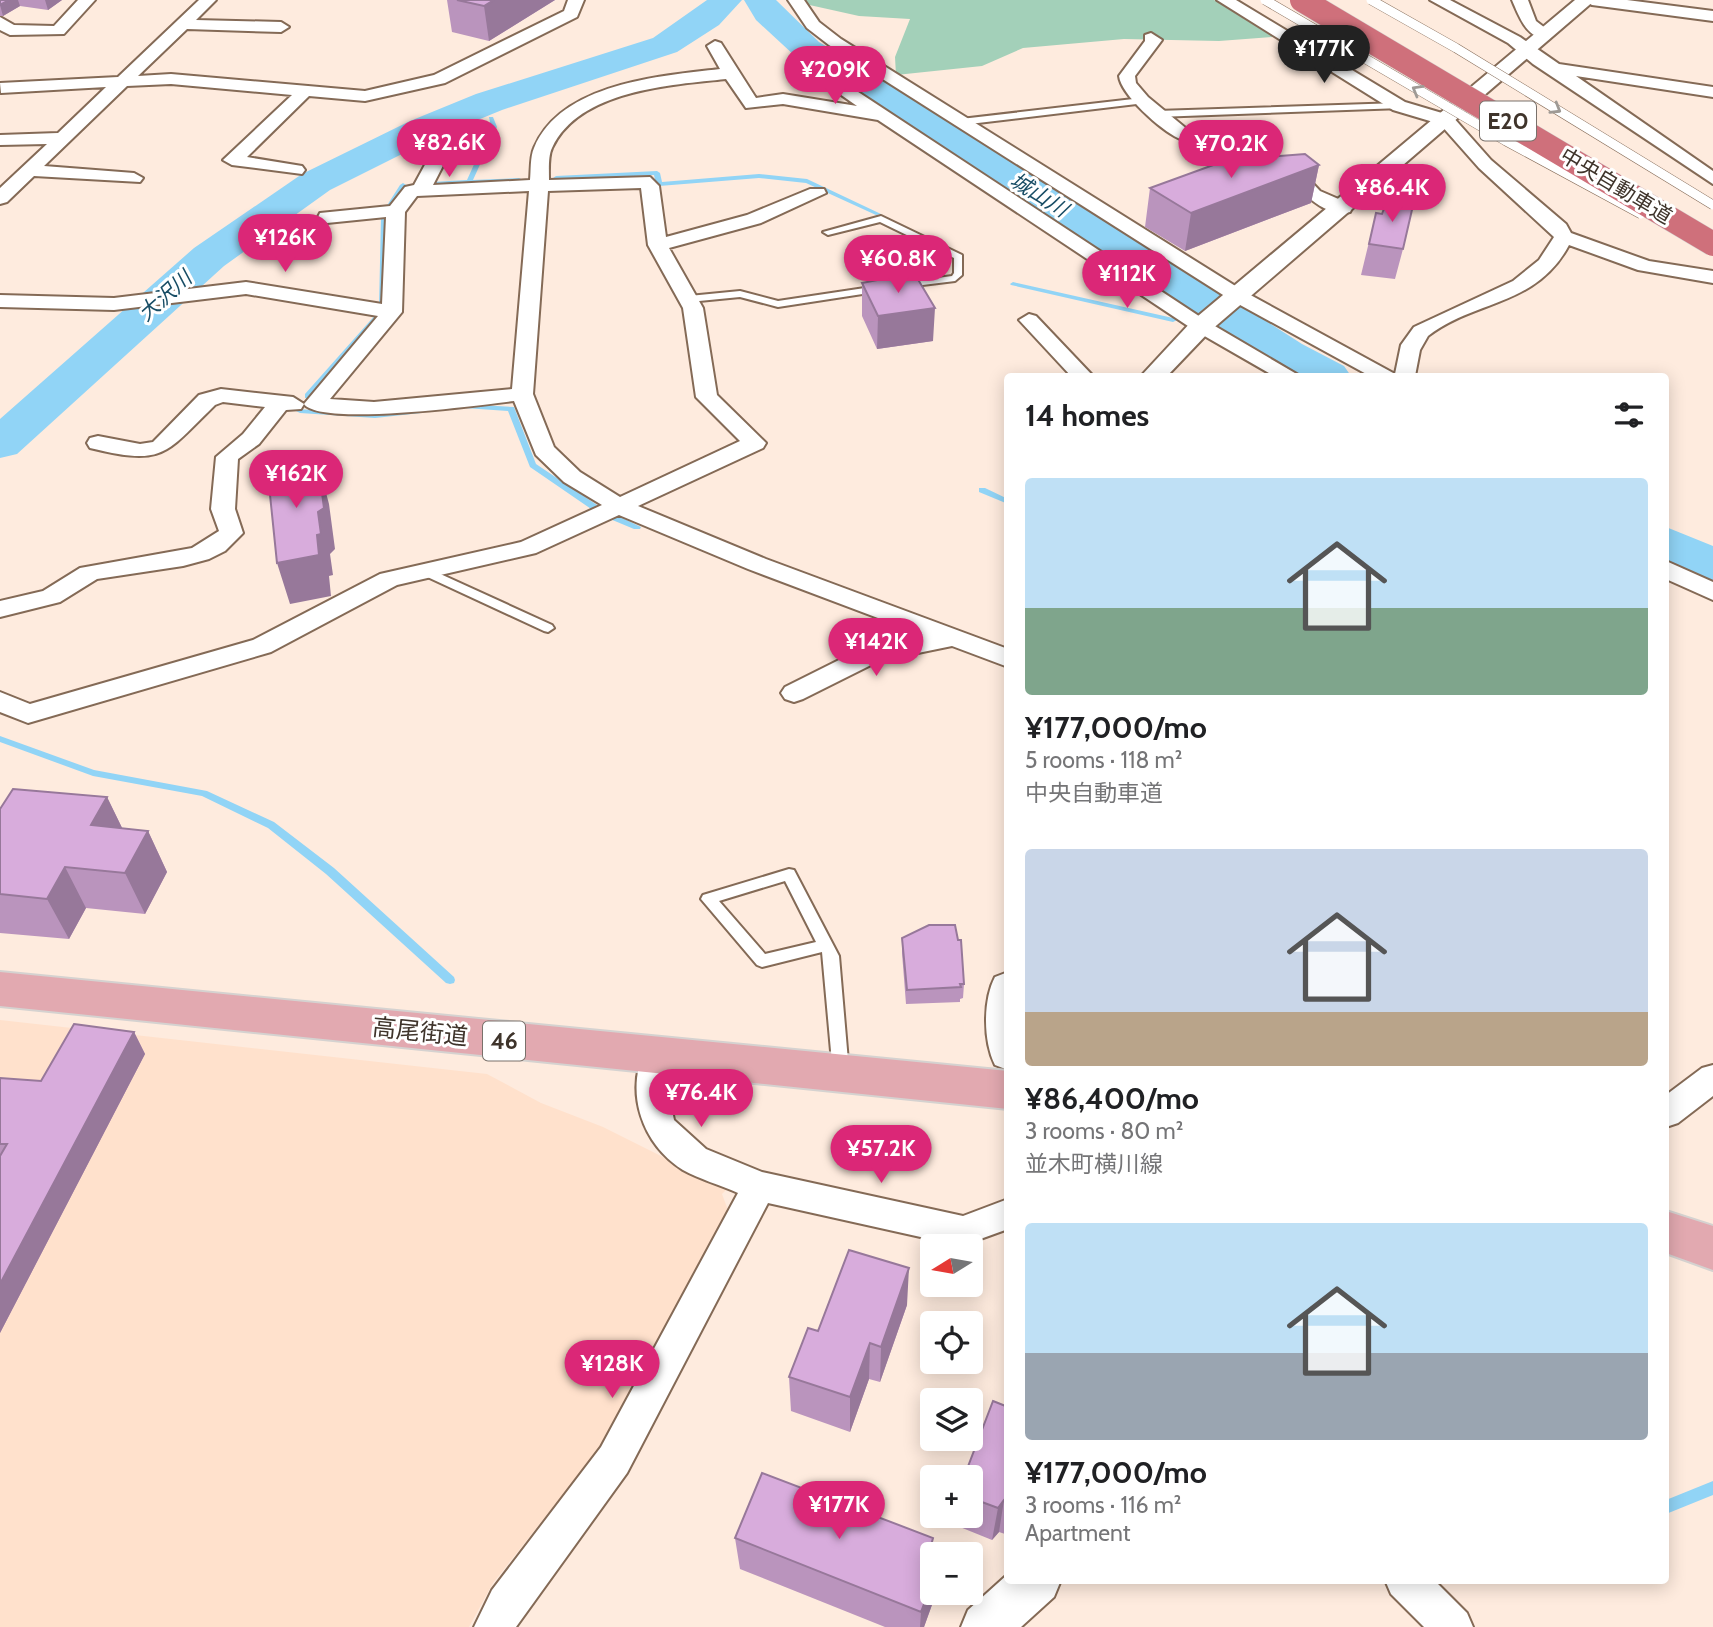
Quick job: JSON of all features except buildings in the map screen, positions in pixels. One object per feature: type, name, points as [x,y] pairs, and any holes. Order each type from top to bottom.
[{"type":"highway","name":"中央自動車道","points":[[1302,0],[1713,244]]},
{"type":"highway","name":"中央自動車道","points":[[1344,0],[1713,215]]},
{"type":"main road","name":"高尾街道","points":[[0,989],[657,1057],[1004,1090]]},
{"type":"main road","points":[[1669,1233],[1713,1248]]},
{"type":"street","points":[[3,29],[58,31],[87,0]]},
{"type":"street","points":[[0,198],[208,0]]},
{"type":"street","points":[[0,88],[171,79],[365,96],[439,79],[571,14],[576,0]]},
{"type":"street","points":[[796,0],[804,15],[823,34],[1236,297],[1379,373]]},
{"type":"street","points":[[1225,0],[1399,106],[1446,120],[1485,164],[1559,228],[1564,237],[1644,266],[1713,277]]},
{"type":"street","points":[[1438,0],[1514,40],[1526,52],[1713,179]]},
{"type":"street","points":[[1520,0],[1529,23],[1545,34]]},
{"type":"street","points":[[1156,373],[1204,324],[1586,0]]},
{"type":"street","points":[[1592,0],[1713,16]]},
{"type":"street","points":[[184,24],[281,27]]},
{"type":"street","points":[[1151,38],[1154,40],[1127,76],[1128,84],[1142,101],[1182,134],[1296,176],[1313,195],[1343,208]]},
{"type":"street","points":[[715,46],[752,104],[783,99],[885,116]]},
{"type":"street","points":[[806,64],[1156,295],[1284,373]]},
{"type":"street","points":[[1553,68],[1713,92]]},
{"type":"street","points":[[730,73],[638,86],[580,107],[551,133],[542,149],[522,394],[544,450],[572,477],[621,507],[757,564],[1004,657]]},
{"type":"street","points":[[296,170],[232,160],[258,139],[305,91]]},
{"type":"street","points":[[3,142],[64,138]]},
{"type":"street","points":[[421,190],[442,150]]},
{"type":"street","points":[[30,170],[134,178]]},
{"type":"street","points":[[0,701],[28,714],[242,653],[262,646],[388,579],[528,548],[755,443],[708,397],[689,299],[658,245],[650,186],[644,181],[412,191],[396,211],[392,312],[314,404]]},
{"type":"street","points":[[658,245],[754,219],[817,193]]},
{"type":"street","points":[[327,217],[396,211]]},
{"type":"street","points":[[1406,373],[1415,337],[1427,327],[1506,293],[1543,270],[1557,254],[1564,237]]},
{"type":"street","points":[[1107,284],[1156,295]]},
{"type":"street","points":[[0,300],[62,305],[122,303],[246,288],[392,312]]},
{"type":"street","points":[[1029,320],[1080,373]]},
{"type":"street","points":[[98,443],[140,451],[160,447],[207,400],[221,395],[279,404],[374,409],[522,394]]},
{"type":"street","points":[[0,609],[57,594],[89,572],[191,556],[221,545],[231,533],[223,509],[227,457],[251,439],[279,404]]},
{"type":"street","points":[[1669,570],[1713,592]]},
{"type":"street","points":[[794,694],[872,654],[951,638]]},
{"type":"street","points":[[657,1057],[652,1091],[659,1127],[694,1159],[759,1186],[963,1231],[1004,1216]]},
{"type":"street","points":[[1669,1111],[1713,1078]]},
{"type":"street","points":[[494,1627],[506,1604],[614,1460],[759,1186]]},
{"type":"street","points":[[985,1627],[1033,1584]]},
{"type":"street","points":[[1409,1584],[1453,1627]]},
{"type":"lane","points":[[1265,0],[1482,127],[1713,253]]},
{"type":"lane","points":[[1371,0],[1457,48],[1713,205]]},
{"type":"lane","points":[[961,122],[1142,101]]},
{"type":"lane","points":[[1157,114],[1399,106]]},
{"type":"lane","points":[[689,299],[740,295],[778,304],[944,281],[959,273],[959,257],[881,219],[828,232]]},
{"type":"lane","points":[[425,571],[548,628]]},
{"type":"lane","points":[[823,946],[762,961],[708,899],[789,874],[823,946],[831,956],[841,1074]]},
{"type":"shaded area","points":[[0,1020],[487,1074],[541,1103],[603,1127],[727,1189],[722,1194],[728,1210],[598,1450],[493,1583],[469,1627],[0,1627]]},
{"type":"green space","points":[[803,0],[1214,0],[1273,37],[1219,41],[1124,39],[1023,48],[982,66],[896,75],[895,57],[910,19],[859,16],[805,4]]},
{"type":"waterway","name":"大沢川","points":[[0,444],[209,257],[316,182],[423,129],[489,102],[665,45],[707,18],[726,0]]},
{"type":"waterway","name":"城山川","points":[[760,0],[768,13],[807,49],[1018,179],[1286,353],[1323,373]]},
{"type":"waterway","name":"大沢川","points":[[483,105],[486,111]]},
{"type":"waterway","points":[[469,182],[494,127],[491,118]]},
{"type":"waterway","points":[[556,178],[657,173],[659,184],[759,176],[807,181],[878,214]]},
{"type":"waterway","points":[[469,182],[519,180]]},
{"type":"waterway","points":[[432,184],[469,182]]},
{"type":"waterway","points":[[389,207],[403,185]]},
{"type":"waterway","points":[[382,307],[384,217]]},
{"type":"waterway","points":[[1013,284],[1173,320]]},
{"type":"waterway","points":[[308,396],[379,314]]},
{"type":"waterway","points":[[464,406],[511,409],[533,465],[600,511]]},
{"type":"waterway","points":[[300,411],[375,416],[421,411]]},
{"type":"waterway","points":[[982,490],[1004,500]]},
{"type":"waterway","points":[[613,517],[637,527]]},
{"type":"waterway","name":"城山川","points":[[1669,544],[1713,566]]},
{"type":"waterway","points":[[0,739],[93,773],[204,793],[271,825],[330,871],[450,980]]},
{"type":"waterway","points":[[1669,1506],[1713,1488]]}]
